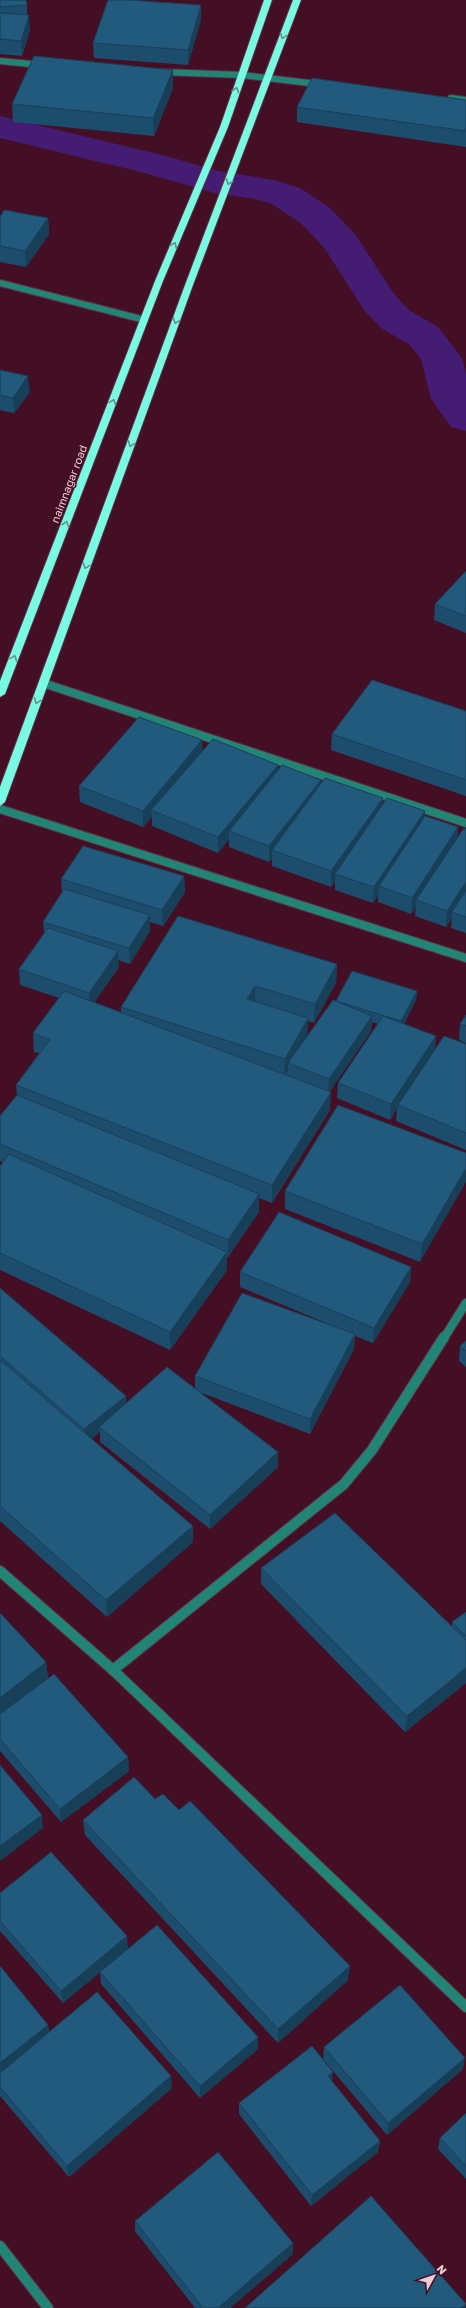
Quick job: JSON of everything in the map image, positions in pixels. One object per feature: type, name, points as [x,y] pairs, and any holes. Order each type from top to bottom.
[{"type":"highway","name":"naimnagar road","points":[[0,694],[159,281],[217,144],[268,0]]},
{"type":"highway","points":[[0,802],[189,285],[243,146],[266,79],[297,0]]},
{"type":"street","points":[[0,61],[51,66]]},
{"type":"street","points":[[157,71],[242,75],[266,79],[328,85]]},
{"type":"street","points":[[443,97],[466,100]]},
{"type":"street","points":[[0,282],[145,320]]},
{"type":"street","points":[[44,683],[466,823]]},
{"type":"street","points":[[0,809],[466,958]]},
{"type":"street","points":[[113,1670],[344,1484],[372,1450],[466,1303]]},
{"type":"street","points":[[0,1571],[113,1670],[466,2007]]},
{"type":"street","points":[[0,2246],[48,2308]]},
{"type":"building","points":[[0,0],[26,0],[27,5],[0,7]]},
{"type":"building","points":[[108,0],[201,5],[188,50],[93,43]]},
{"type":"building","points":[[0,13],[29,15],[21,41],[0,39]]},
{"type":"building","points":[[34,56],[173,70],[153,118],[12,104]]},
{"type":"building","points":[[312,78],[466,100],[466,131],[297,107]]},
{"type":"building","points":[[4,210],[48,218],[25,251],[0,246],[0,217]]},
{"type":"building","points":[[0,370],[28,376],[13,398],[0,395]]},
{"type":"building","points":[[466,571],[466,616],[435,604]]},
{"type":"building","points":[[372,680],[466,711],[466,780],[332,734]]},
{"type":"building","points":[[139,717],[202,740],[143,811],[79,786]]},
{"type":"building","points":[[213,739],[278,765],[218,837],[151,810]]},
{"type":"building","points":[[282,765],[321,780],[269,846],[229,831]]},
{"type":"building","points":[[325,778],[383,798],[331,871],[272,850]]},
{"type":"building","points":[[387,798],[425,811],[374,887],[335,874]]},
{"type":"building","points":[[425,816],[458,827],[412,898],[379,886]]},
{"type":"building","points":[[464,828],[466,829],[466,882],[447,911],[416,900]]},
{"type":"building","points":[[83,846],[184,876],[162,910],[61,879]]},
{"type":"building","points":[[64,889],[150,915],[129,948],[43,922]]},
{"type":"building","points":[[466,890],[466,917],[452,912]]},
{"type":"building","points":[[178,916],[337,964],[315,1004],[255,986],[247,999],[308,1018],[285,1059],[121,1007]]},
{"type":"building","points":[[48,928],[118,951],[89,993],[19,969]]},
{"type":"building","points":[[352,971],[417,991],[401,1021],[336,1001]]},
{"type":"building","points":[[64,991],[331,1092],[272,1185],[16,1085],[50,1040],[33,1033]]},
{"type":"building","points":[[333,1000],[372,1016],[329,1079],[288,1063]]},
{"type":"building","points":[[466,1015],[466,1026],[460,1024]]},
{"type":"building","points":[[383,1016],[436,1036],[391,1104],[338,1083]]},
{"type":"building","points":[[444,1036],[466,1044],[466,1133],[398,1105]]},
{"type":"building","points":[[17,1095],[259,1194],[228,1240],[0,1144],[0,1116]]},
{"type":"building","points":[[338,1105],[466,1153],[466,1168],[422,1244],[285,1191]]},
{"type":"building","points":[[9,1154],[227,1252],[170,1332],[0,1253],[0,1166]]},
{"type":"building","points":[[279,1212],[411,1267],[374,1328],[240,1272]]},
{"type":"building","points":[[0,1288],[126,1396],[84,1429],[0,1356]]},
{"type":"building","points":[[242,1293],[355,1334],[310,1419],[195,1376]]},
{"type":"building","points":[[466,1341],[466,1351],[460,1346]]},
{"type":"building","points":[[0,1360],[193,1526],[106,1600],[0,1506]]},
{"type":"building","points":[[167,1367],[278,1452],[210,1515],[99,1427]]},
{"type":"building","points":[[335,1513],[466,1640],[466,1668],[407,1716],[261,1568]]},
{"type":"building","points":[[466,1612],[466,1636],[452,1622]]},
{"type":"building","points":[[0,1613],[46,1662],[0,1698]]},
{"type":"building","points":[[54,1674],[128,1757],[60,1809],[0,1739],[0,1714]]},
{"type":"building","points":[[0,1765],[42,1815],[0,1846]]},
{"type":"building","points":[[134,1777],[155,1799],[163,1794],[179,1810],[190,1801],[350,1966],[278,2029],[83,1820]]},
{"type":"building","points":[[51,1852],[127,1936],[61,1991],[0,1921],[0,1893]]},
{"type":"building","points":[[157,1925],[258,2037],[200,2086],[100,1972]]},
{"type":"building","points":[[0,1966],[48,2025],[0,2063]]},
{"type":"building","points":[[400,1985],[465,2058],[388,2123],[324,2047]]},
{"type":"building","points":[[97,1992],[171,2076],[67,2166],[0,2087],[0,2073]]},
{"type":"building","points":[[312,2046],[333,2072],[328,2076],[380,2141],[312,2195],[239,2103]]},
{"type":"building","points":[[466,2113],[466,2166],[440,2138]]},
{"type":"building","points":[[218,2152],[293,2243],[218,2308],[203,2308],[135,2221]]},
{"type":"building","points":[[371,2196],[466,2304],[461,2308],[245,2308]]},
{"type":"waterway","points":[[0,127],[153,164],[215,182],[260,188],[286,196],[316,216],[341,242],[378,301],[395,319],[424,336],[441,358],[452,399],[466,418]]}]
